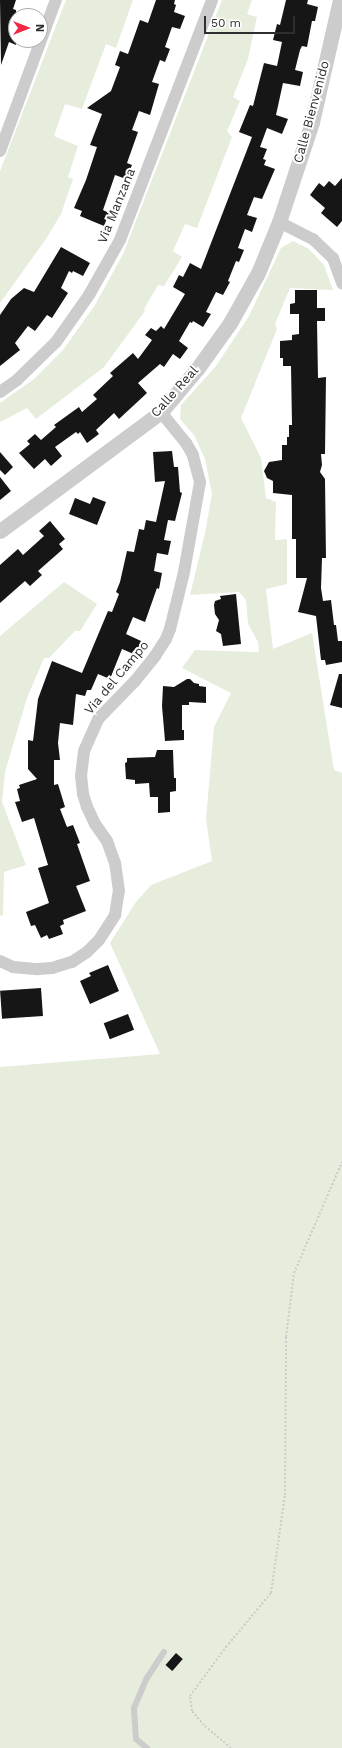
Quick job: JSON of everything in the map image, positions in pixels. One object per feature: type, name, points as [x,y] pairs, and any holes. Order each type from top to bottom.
[{"type":"street","points":[[0,151],[56,0]]},
{"type":"street","name":"Via Manzana","points":[[0,392],[17,380],[56,342],[89,296],[120,240],[212,0]]},
{"type":"street","name":"Calle Bienvenido","points":[[279,222],[312,122],[340,0]]},
{"type":"street","points":[[279,222],[313,239],[333,258],[342,283]]},
{"type":"street","name":"Calle Real","points":[[0,531],[161,412],[197,369],[230,323],[258,273],[279,222]]},
{"type":"street","name":"Via del Campo","points":[[0,961],[13,967],[38,969],[52,968],[72,962],[87,952],[99,940],[115,915],[119,891],[115,863],[107,841],[95,824],[87,807],[80,776],[84,751],[99,718],[135,680],[155,656],[166,639],[170,629],[184,572],[200,482],[193,455],[186,443],[161,412]]},
{"type":"lane","points":[[147,1748],[136,1739],[134,1708],[147,1678],[164,1652]]},
{"type":"path","points":[[231,1748],[204,1725],[192,1711],[190,1696],[226,1647],[271,1593],[285,1495],[286,1337],[294,1273],[342,1162]]},
{"type":"green space","points":[[66,0],[133,0],[116,48],[106,44],[82,109],[65,104],[54,136],[78,146],[68,177],[73,179],[61,214],[46,239],[0,303],[0,171]]},
{"type":"green space","points":[[222,0],[252,0],[247,14],[257,17],[248,59],[233,97],[240,101],[227,131],[232,137],[197,228],[185,224],[173,251],[182,257],[164,286],[158,285],[144,309],[145,311],[104,367],[36,419],[27,408],[0,422],[0,403],[34,379],[63,350],[95,305],[123,254]]},
{"type":"green space","points":[[293,241],[309,249],[324,265],[333,290],[290,288],[275,324],[277,329],[241,418],[261,458],[266,498],[276,502],[275,540],[287,539],[287,584],[266,589],[273,649],[312,633],[334,770],[342,773],[342,1748],[0,1748],[0,1067],[160,1054],[110,943],[136,902],[151,885],[212,861],[206,819],[214,727],[231,693],[182,668],[195,650],[259,652],[258,642],[248,624],[246,600],[239,592],[190,595],[205,533],[212,494],[205,459],[194,435],[180,419],[181,405],[216,366],[249,316],[281,248]]},
{"type":"green space","points":[[64,582],[97,604],[80,631],[75,631],[49,658],[44,658],[27,698],[5,772],[2,802],[26,865],[4,872],[3,915],[0,916],[0,636]]},
{"type":"building","points":[[0,0],[16,0],[13,8],[8,8],[8,45],[1,65]]},
{"type":"building","points":[[156,0],[175,0],[174,4],[176,5],[174,12],[185,16],[180,29],[172,27],[165,47],[170,49],[165,62],[160,60],[152,82],[159,84],[150,115],[139,111],[132,130],[138,132],[127,163],[132,165],[126,179],[115,175],[103,210],[109,213],[104,226],[80,216],[82,211],[74,208],[86,180],[97,147],[90,145],[102,114],[87,108],[111,91],[120,67],[115,65],[120,51],[128,54],[140,20],[148,23]]},
{"type":"building","points":[[286,0],[308,0],[307,4],[318,7],[315,21],[312,21],[307,47],[302,46],[295,70],[303,72],[300,86],[283,83],[276,115],[288,119],[282,134],[267,128],[260,147],[267,149],[263,159],[266,160],[264,165],[275,169],[262,199],[254,197],[247,215],[257,218],[252,232],[245,229],[238,248],[244,250],[239,262],[236,261],[228,281],[230,282],[223,295],[216,292],[206,312],[211,314],[203,327],[193,321],[192,323],[190,322],[179,341],[188,348],[180,359],[173,354],[164,367],[160,364],[138,383],[147,393],[119,419],[114,413],[96,430],[99,434],[87,443],[80,432],[78,434],[76,432],[55,447],[62,456],[51,466],[45,459],[34,469],[19,453],[30,444],[27,441],[35,434],[41,440],[56,427],[54,425],[79,407],[82,412],[97,399],[93,395],[113,376],[110,373],[133,353],[138,359],[152,340],[145,335],[151,328],[156,331],[161,326],[164,329],[185,294],[173,287],[179,275],[183,277],[190,263],[201,269],[252,137],[239,132],[250,105],[253,106],[264,63],[277,66],[282,42],[273,40],[277,24],[280,25]]},
{"type":"building","points":[[342,178],[342,221],[337,227],[321,213],[325,208],[310,195],[319,183],[324,187],[329,181],[335,186]]},
{"type":"building","points":[[61,247],[90,263],[83,276],[73,271],[72,273],[69,271],[61,288],[68,293],[52,318],[47,315],[35,331],[28,326],[15,343],[20,350],[0,366],[0,315],[11,299],[24,288],[34,292]]},
{"type":"building","points":[[295,290],[317,290],[317,308],[325,308],[325,321],[317,321],[318,378],[326,377],[325,454],[321,454],[322,465],[320,472],[325,479],[326,558],[322,558],[321,588],[323,601],[331,600],[334,625],[336,625],[338,641],[342,641],[342,662],[326,665],[325,660],[321,660],[316,616],[298,612],[307,578],[296,578],[296,539],[292,539],[292,495],[273,493],[273,481],[267,478],[264,471],[269,462],[282,460],[282,445],[287,445],[289,425],[292,425],[291,366],[283,366],[283,358],[280,358],[280,341],[292,340],[292,335],[299,334],[299,314],[290,314],[290,304],[295,303]]},
{"type":"building","points":[[172,451],[174,467],[178,467],[180,492],[182,493],[175,521],[168,520],[164,540],[171,541],[168,555],[157,553],[154,571],[162,573],[159,589],[157,588],[145,622],[133,617],[126,634],[141,641],[136,655],[122,649],[110,679],[98,674],[91,690],[87,690],[85,696],[76,694],[73,725],[60,723],[58,743],[60,760],[54,760],[54,785],[58,784],[65,807],[60,809],[67,827],[73,825],[80,843],[77,844],[90,881],[76,886],[86,911],[63,920],[64,924],[60,926],[63,934],[49,939],[47,935],[41,938],[35,925],[31,926],[26,912],[49,903],[38,868],[48,865],[34,818],[22,822],[15,802],[20,801],[17,789],[20,788],[19,785],[37,779],[28,769],[28,740],[33,741],[38,699],[52,661],[82,673],[108,611],[112,612],[119,594],[116,592],[120,582],[127,551],[134,552],[139,529],[144,530],[146,520],[156,522],[165,481],[155,482],[153,452]]},
{"type":"building","points":[[0,452],[13,467],[5,475],[0,470]]},
{"type":"building","points":[[0,477],[11,491],[0,500]]},
{"type":"building","points":[[93,497],[106,502],[97,525],[69,514],[75,498],[90,504]]},
{"type":"building","points":[[50,521],[65,539],[59,544],[63,549],[38,571],[42,575],[30,586],[25,581],[0,603],[0,565],[18,549],[23,555],[44,536],[39,531]]},
{"type":"building","points":[[236,594],[241,644],[223,646],[221,634],[216,631],[219,620],[215,614],[215,601],[221,599],[220,596]]},
{"type":"building","points":[[339,674],[342,674],[342,708],[330,705]]},
{"type":"building","points":[[187,679],[199,684],[199,686],[206,687],[206,703],[189,702],[189,705],[182,705],[182,730],[184,730],[184,740],[165,741],[162,706],[163,686],[174,687]]},
{"type":"building","points":[[157,750],[173,750],[176,791],[170,792],[170,812],[158,813],[158,797],[150,797],[149,783],[135,784],[135,780],[126,779],[125,763],[127,762],[127,758],[155,757]]},
{"type":"building","points":[[108,965],[119,991],[90,1004],[80,981],[91,976],[89,973]]},
{"type":"building","points":[[41,988],[43,1016],[2,1019],[0,991]]},
{"type":"building","points":[[128,1014],[134,1030],[110,1039],[104,1023]]},
{"type":"building","points":[[176,1653],[183,1659],[172,1671],[166,1665]]}]
